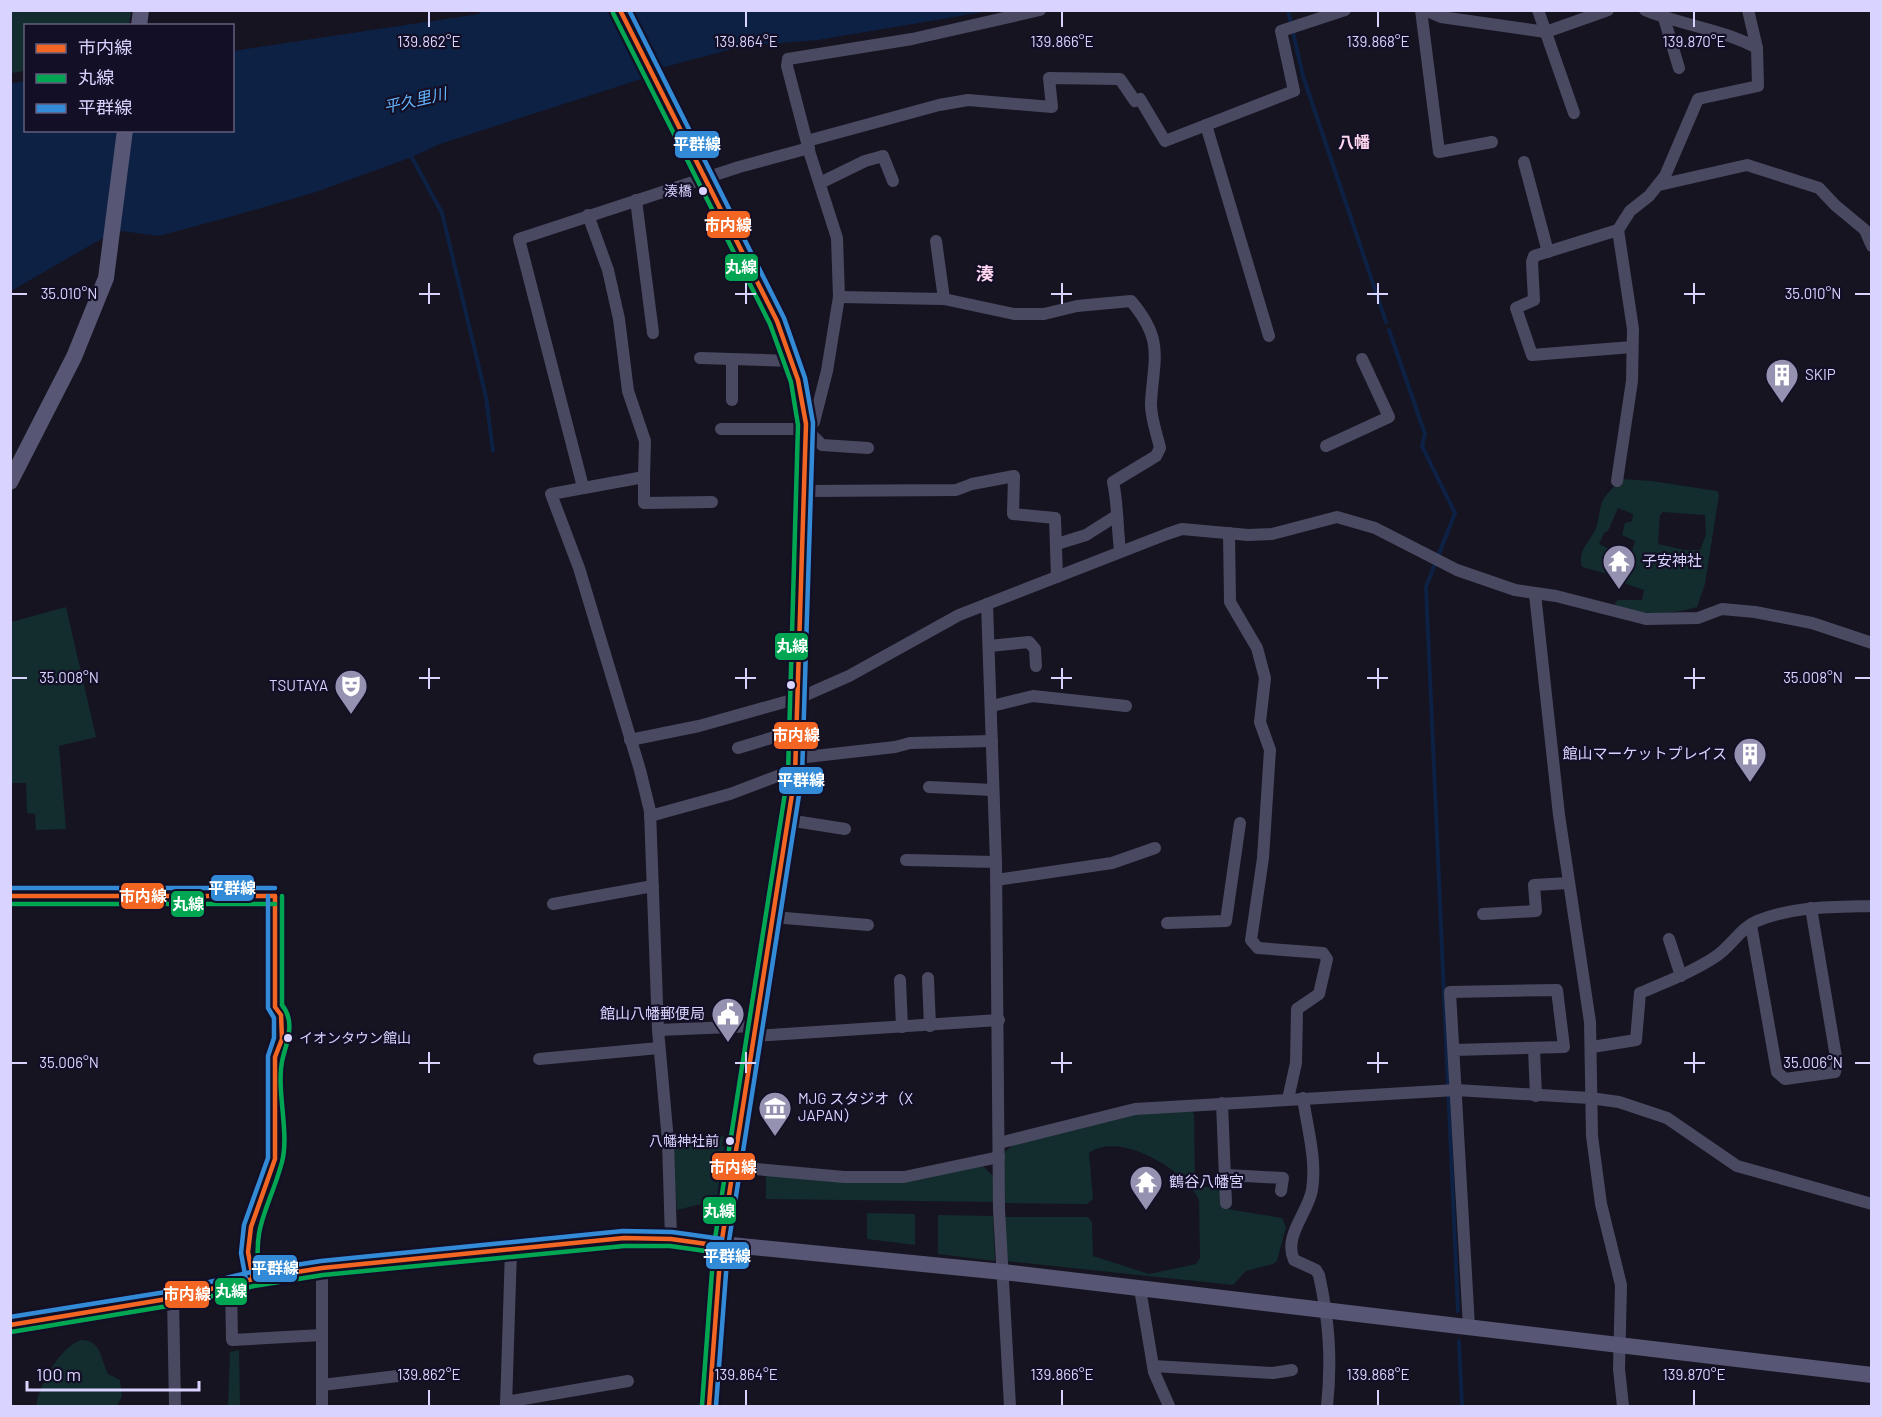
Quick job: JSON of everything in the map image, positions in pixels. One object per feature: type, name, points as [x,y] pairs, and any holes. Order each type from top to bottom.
[{"type":"street","points":[[620,10],[773,312],[792,361],[806,429],[806,491],[796,763],[721,1246],[709,1407]]},
{"type":"street","points":[[721,429],[806,429],[814,422],[827,370],[838,297],[837,238],[808,145],[787,66],[788,59],[912,39],[1040,10]]},
{"type":"street","points":[[1305,10],[1311,22]]},
{"type":"street","points":[[583,487],[519,238],[939,105],[968,100],[1052,107],[1049,78],[1120,80],[1135,101],[1140,99],[1164,141],[1294,91],[1281,31],[1345,10]]},
{"type":"street","points":[[1492,142],[1439,152],[1423,10],[1441,17],[1546,32],[1608,10]]},
{"type":"street","points":[[1538,10],[1574,113]]},
{"type":"street","points":[[1645,10],[1664,18],[1680,15],[1757,48]]},
{"type":"street","points":[[1632,347],[1532,355],[1515,308],[1534,300],[1532,262],[1534,256],[1618,230],[1630,212],[1659,185],[1698,99],[1758,86],[1757,48],[1748,10]]},
{"type":"street","points":[[1664,18],[1679,68]]},
{"type":"street","points":[[1206,125],[1269,336]]},
{"type":"street","points":[[10,482],[93,316],[106,278],[125,132]]},
{"type":"street","points":[[820,183],[865,160],[883,156],[893,181]]},
{"type":"street","points":[[1524,162],[1548,252]]},
{"type":"street","points":[[1659,185],[1747,165],[1819,188],[1865,230],[1872,246]]},
{"type":"street","points":[[636,200],[653,333]]},
{"type":"street","points":[[588,215],[608,270],[619,319],[628,391],[645,441],[644,503],[712,502]]},
{"type":"street","points":[[1617,481],[1632,381],[1633,329],[1618,230]]},
{"type":"street","points":[[936,241],[944,299]]},
{"type":"street","points":[[838,297],[944,299],[1014,314],[1044,314],[1077,306],[1131,301],[1142,313],[1151,329],[1156,365],[1151,404],[1160,448],[1156,456],[1113,482],[1117,499],[1116,516],[1120,550]]},
{"type":"street","points":[[700,358],[792,361]]},
{"type":"street","points":[[732,359],[732,400]]},
{"type":"street","points":[[1326,446],[1389,417],[1362,359]]},
{"type":"street","points":[[806,429],[822,445],[868,448]]},
{"type":"street","points":[[806,491],[956,490],[972,484],[1014,476],[1013,513],[1055,518],[1058,577]]},
{"type":"street","points":[[644,477],[551,494],[579,567],[640,770],[650,816],[658,1030],[668,1141],[671,1239]]},
{"type":"street","points":[[1057,544],[1086,535],[1116,516]]},
{"type":"street","points":[[630,740],[699,726],[799,698],[849,675],[959,615],[1058,577],[1120,550],[1182,529],[1248,535],[1272,534],[1337,517],[1375,528],[1477,578],[1535,594],[1646,619],[1698,618],[1722,609],[1755,612],[1812,623],[1872,643]]},
{"type":"street","points":[[1229,532],[1230,602],[1257,648],[1265,678],[1260,722],[1270,750],[1263,858],[1251,940],[1258,948],[1323,953],[1327,959],[1319,994],[1297,1010],[1296,1064],[1288,1099]]},
{"type":"street","points":[[1535,594],[1559,815],[1592,1047],[1590,1098],[1592,1136],[1601,1204],[1621,1285],[1619,1345],[1623,1407]]},
{"type":"street","points":[[987,604],[996,862],[999,1157],[1010,1407]]},
{"type":"street","points":[[989,646],[1029,642],[1035,649],[1036,666]]},
{"type":"street","points":[[992,706],[1033,696],[1126,706]]},
{"type":"street","points":[[738,748],[798,730]]},
{"type":"street","points":[[650,816],[730,794],[796,763],[910,743],[992,741]]},
{"type":"street","points":[[929,787],[993,790]]},
{"type":"street","points":[[788,820],[845,829]]},
{"type":"street","points":[[1167,923],[1226,921],[1240,824]]},
{"type":"street","points":[[996,880],[1113,863],[1155,848]]},
{"type":"street","points":[[906,860],[996,862]]},
{"type":"street","points":[[1483,914],[1536,910],[1534,885],[1569,883]]},
{"type":"street","points":[[553,904],[653,886]]},
{"type":"street","points":[[1592,1047],[1636,1040],[1640,993],[1681,976],[1718,956],[1751,925],[1811,908],[1872,906]]},
{"type":"street","points":[[1751,925],[1777,1072],[1785,1079],[1835,1072],[1837,1064],[1811,908]]},
{"type":"street","points":[[773,917],[868,925]]},
{"type":"street","points":[[1669,939],[1681,976]]},
{"type":"street","points":[[928,978],[930,1026]]},
{"type":"street","points":[[900,980],[902,1027]]},
{"type":"street","points":[[1454,1050],[1564,1047],[1557,990],[1450,992],[1454,1050],[1451,1091],[1469,1327]]},
{"type":"street","points":[[658,1030],[755,1031],[902,1027],[999,1020]]},
{"type":"street","points":[[539,1059],[659,1048]]},
{"type":"street","points":[[1534,1049],[1536,1096]]},
{"type":"street","points":[[999,1143],[1135,1109],[1451,1091],[1590,1098],[1619,1102],[1667,1118],[1737,1166],[1872,1204]]},
{"type":"street","points":[[1303,1098],[1314,1177],[1311,1193],[1293,1238],[1292,1255],[1294,1260],[1316,1270],[1319,1275],[1327,1310],[1332,1362],[1328,1407]]},
{"type":"street","points":[[1222,1103],[1227,1175],[1226,1203]]},
{"type":"street","points":[[733,1167],[844,1177],[904,1178],[999,1157]]},
{"type":"street","points":[[1227,1175],[1283,1178],[1281,1191]]},
{"type":"street","points":[[10,1324],[173,1298],[231,1284],[322,1268],[597,1240],[671,1239],[721,1246],[1003,1272],[1872,1375]]},
{"type":"street","points":[[511,1250],[506,1405],[628,1382]]},
{"type":"street","points":[[322,1268],[322,1407]]},
{"type":"street","points":[[231,1284],[232,1340],[322,1335]]},
{"type":"street","points":[[1140,1289],[1153,1366],[1169,1407]]},
{"type":"street","points":[[173,1298],[175,1407]]},
{"type":"street","points":[[1153,1366],[1273,1373],[1292,1370]]},
{"type":"street","points":[[322,1385],[406,1375]]},
{"type":"green space","points":[[11,10],[131,11],[129,24],[24,24],[24,71],[11,73]]},
{"type":"green space","points":[[1621,479],[1652,481],[1717,491],[1719,495],[1705,584],[1697,607],[1676,612],[1656,613],[1637,612],[1616,607],[1615,602],[1618,600],[1642,600],[1644,590],[1615,580],[1612,575],[1582,567],[1581,556],[1596,528],[1603,501],[1608,492]],"holes":[[[1618,508],[1633,514],[1632,521],[1625,523],[1622,535],[1635,541],[1628,564],[1610,555],[1609,549],[1599,544],[1604,533],[1608,531]],[[1663,512],[1705,515],[1706,535],[1700,550],[1684,550],[1658,544],[1660,515]]]},
{"type":"green space","points":[[66,607],[96,737],[59,746],[66,829],[36,830],[35,814],[27,813],[26,783],[11,783],[11,622]]},
{"type":"green space","points":[[1190,1109],[1194,1114],[1195,1184],[1199,1187],[1220,1187],[1223,1206],[1227,1209],[1282,1218],[1286,1227],[1277,1261],[1246,1271],[1233,1285],[1006,1261],[1005,1217],[1088,1217],[1092,1222],[1093,1256],[1149,1274],[1196,1264],[1200,1258],[1199,1200],[1192,1188],[1166,1166],[1134,1150],[1117,1146],[1102,1147],[1089,1153],[1093,1199],[1087,1204],[1005,1203],[1003,1153],[1018,1141],[1135,1112]]},
{"type":"green space","points":[[724,1136],[722,1146],[729,1147],[722,1199],[677,1210],[671,1139]]},
{"type":"green space","points":[[983,1166],[993,1176],[993,1202],[766,1199],[766,1175],[843,1182]]},
{"type":"green space","points":[[867,1213],[915,1214],[915,1245],[867,1239]]},
{"type":"green space","points":[[938,1215],[993,1216],[995,1261],[938,1254]]},
{"type":"green space","points":[[81,1340],[96,1346],[108,1374],[120,1380],[122,1396],[117,1406],[36,1406],[46,1378],[58,1359],[73,1344]]},
{"type":"green space","points":[[239,1350],[240,1406],[228,1406],[230,1352]]},
{"type":"water","name":"平久里川","points":[[482,10],[608,11],[644,78],[440,144],[412,157],[316,192],[159,236],[122,231],[103,238],[11,291],[10,84],[24,81],[24,132],[234,132],[234,51],[479,14]]},
{"type":"water","points":[[631,11],[989,11],[818,40],[743,46],[661,68]]},
{"type":"waterway","points":[[1288,10],[1303,76],[1386,322]]},
{"type":"waterway","points":[[410,154],[442,213],[486,397],[493,451]]},
{"type":"waterway","points":[[1389,330],[1425,434],[1422,446],[1455,513],[1426,587],[1458,1311]]},
{"type":"waterway","points":[[1459,1341],[1462,1406]]},
{"type":"transit line","name":"市内線","points":[[620,10],[777,321],[798,380],[806,424],[795,775],[721,1246],[709,1406]]},
{"type":"transit line","name":"平群線","points":[[629,10],[784,318],[805,378],[813,423],[802,776],[728,1247],[716,1406]]},
{"type":"transit line","name":"丸線","points":[[613,13],[770,324],[791,382],[798,425],[788,774],[714,1245],[702,1405]]},
{"type":"transit line","name":"平群線","points":[[10,888],[275,888]]},
{"type":"transit line","name":"市内線","points":[[10,896],[275,896]]},
{"type":"transit line","name":"平群線","points":[[246,1280],[241,1253],[244,1225],[268,1158],[268,1056],[274,1038],[274,1018],[268,1008],[268,896]]},
{"type":"transit line","name":"市内線","points":[[253,1279],[248,1252],[251,1227],[275,1159],[275,1057],[282,1039],[281,1015],[275,1007],[275,896]]},
{"type":"transit line","name":"丸線","points":[[260,1278],[258,1260],[260,1231],[284,1150],[281,1069],[289,1024],[282,1005],[282,896]]},
{"type":"transit line","name":"丸線","points":[[10,904],[275,904]]},
{"type":"transit line","name":"平群線","points":[[10,1317],[172,1291],[251,1272],[321,1261],[623,1231],[672,1232],[722,1239]]},
{"type":"transit line","name":"市内線","points":[[10,1325],[173,1298],[253,1279],[322,1268],[624,1238],[671,1239],[721,1246]]},
{"type":"transit line","name":"丸線","points":[[11,1332],[174,1305],[254,1286],[323,1275],[624,1246],[670,1246],[720,1253]]},
{"type":"place","name":"湊橋","points":[[703,191]]},
{"type":"place","name":"SKIP","points":[[1782,404]]},
{"type":"place","name":"子安神社","points":[[1619,590]]},
{"type":"place","name":"TSUTAYA","points":[[351,715]]},
{"type":"place","name":"館山マーケットプレイス","points":[[1750,783]]},
{"type":"place","name":"イオンタウン館山","points":[[288,1038]]},
{"type":"place","name":"館山八幡郵便局","points":[[728,1043]]},
{"type":"place","name":"MJG スタジオ（X JAPAN）","points":[[775,1137]]},
{"type":"place","name":"八幡神社前","points":[[730,1141]]},
{"type":"place","name":"鶴谷八幡宮","points":[[1146,1211]]},
{"type":"district","name":"八幡","points":[[1354,142]]},
{"type":"district","name":"湊","points":[[985,274]]}]
